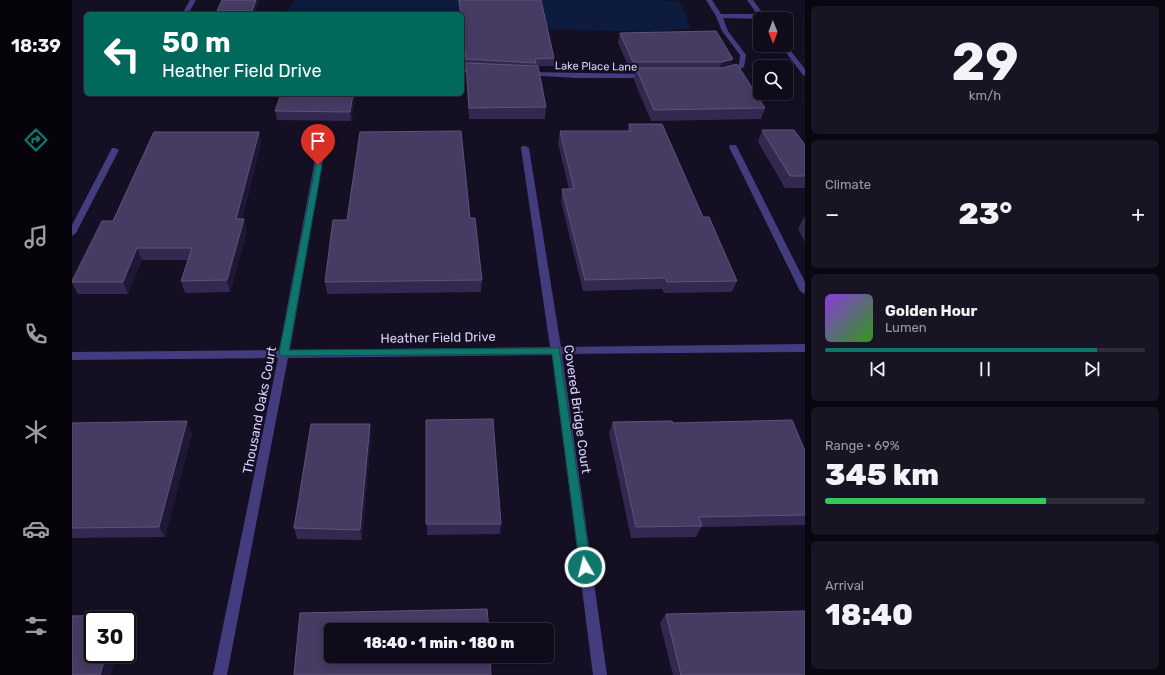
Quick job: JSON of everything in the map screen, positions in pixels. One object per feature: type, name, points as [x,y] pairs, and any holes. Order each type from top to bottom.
[{"type":"street","points":[[186,12],[192,0]]},
{"type":"street","points":[[709,0],[719,16],[725,31],[743,55],[742,66],[735,71],[719,76]]},
{"type":"street","points":[[750,0],[759,12]]},
{"type":"street","points":[[719,16],[753,17]]},
{"type":"street","points":[[788,52],[805,74]]},
{"type":"street","points":[[464,70],[488,71]]},
{"type":"street","name":"Lake Place Lane","points":[[518,73],[577,76],[656,76]]},
{"type":"street","points":[[732,147],[805,291]]},
{"type":"street","name":"Covered Bridge Court","points":[[525,148],[556,350],[600,675]]},
{"type":"street","name":"Thousand Oaks Court","points":[[220,675],[284,353],[321,149]]},
{"type":"street","points":[[72,233],[115,150]]},
{"type":"street","name":"Heather Field Drive","points":[[72,356],[805,348]]},
{"type":"water","points":[[295,0],[662,0],[679,2],[686,14],[690,28],[656,32],[466,27],[464,12],[285,12]]},
{"type":"building","points":[[222,0],[256,0],[252,11],[217,11]]},
{"type":"building","points":[[459,0],[541,0],[554,58],[535,59],[536,63],[466,59],[464,42],[464,12],[461,12]]},
{"type":"building","points":[[716,31],[733,59],[722,62],[633,62],[620,33]]},
{"type":"building","points":[[466,63],[538,66],[546,107],[469,108]]},
{"type":"building","points":[[737,64],[753,89],[753,100],[760,100],[765,108],[654,110],[636,68],[722,68]]},
{"type":"building","points":[[280,96],[353,96],[350,112],[275,111]]},
{"type":"building","points":[[629,124],[662,124],[703,217],[709,217],[737,281],[667,282],[666,278],[585,280],[562,189],[574,189],[560,131],[631,131]]},
{"type":"building","points":[[762,130],[794,130],[805,145],[805,176],[790,176]]},
{"type":"building","points":[[461,131],[470,218],[475,218],[482,280],[325,282],[333,220],[347,220],[360,132]]},
{"type":"building","points":[[154,132],[259,132],[236,219],[244,219],[227,280],[181,281],[192,248],[137,248],[123,282],[72,282],[102,221],[113,221]]},
{"type":"building","points":[[493,419],[501,524],[426,524],[426,420]]},
{"type":"building","points":[[792,420],[805,451],[805,515],[699,517],[702,526],[636,527],[613,422],[672,421],[673,423]]},
{"type":"building","points":[[187,421],[159,527],[72,528],[72,423]]},
{"type":"building","points":[[311,424],[370,424],[360,530],[294,528]]},
{"type":"building","points":[[487,609],[488,623],[324,623],[324,663],[490,663],[491,675],[294,675],[300,613]]},
{"type":"building","points":[[805,611],[805,675],[681,675],[666,614]]},
{"type":"building","points":[[72,616],[84,616],[84,663],[103,663],[100,675],[72,675]]},
{"type":"route","points":[[318,165],[284,353],[556,350],[585,567]]}]
